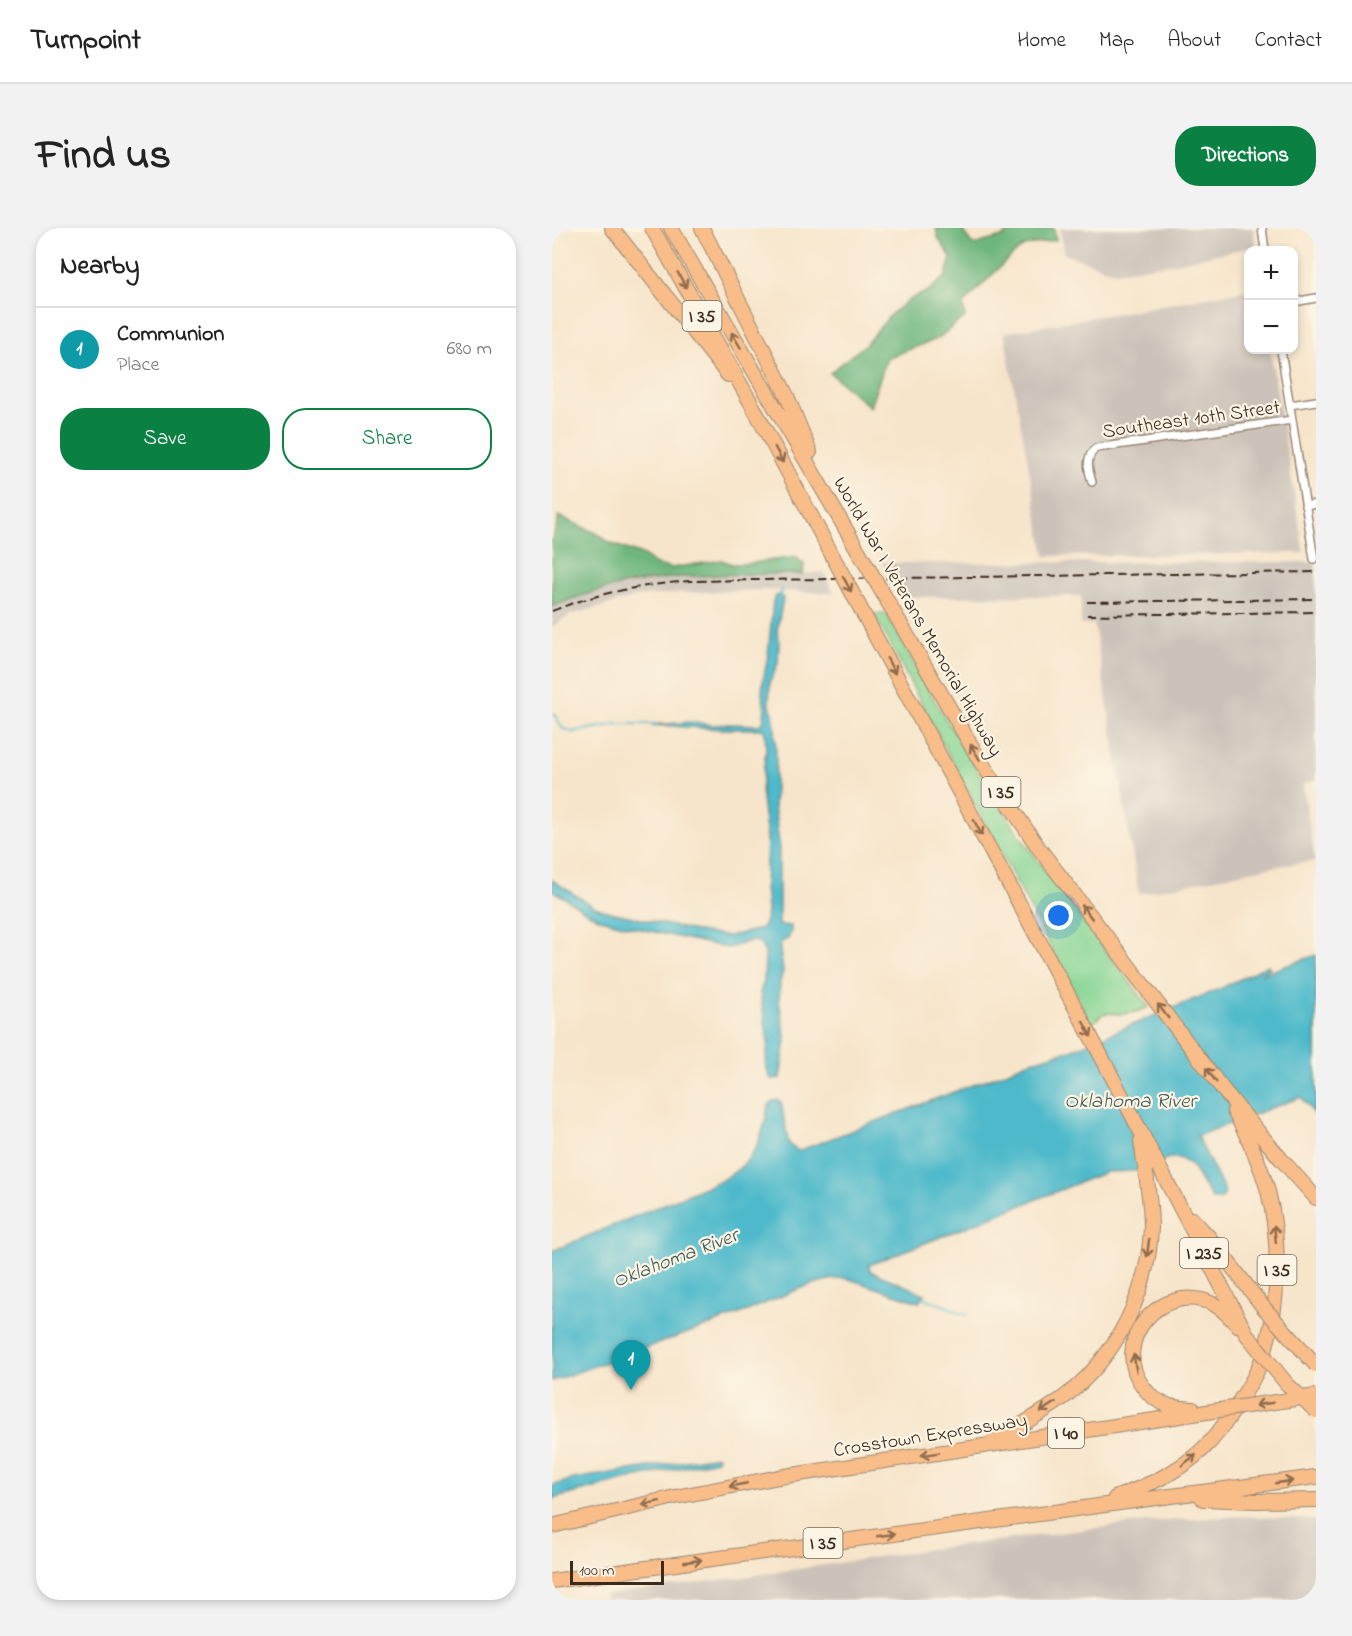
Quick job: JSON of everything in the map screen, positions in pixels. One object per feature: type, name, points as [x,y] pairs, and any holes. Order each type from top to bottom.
[{"type":"highway","points":[[612,228],[751,403]]},
{"type":"highway","name":"I 35","points":[[652,228],[751,403],[1140,1130],[1151,1226],[1147,1260],[1135,1304],[1116,1340],[1093,1370],[1066,1395],[988,1445]]},
{"type":"highway","name":"World War I Veterans Memorial Highway","points":[[671,228],[958,723],[1001,792],[1052,866],[1224,1092]]},
{"type":"highway","points":[[702,228],[787,396],[833,507]]},
{"type":"highway","points":[[1224,1092],[1265,1139],[1316,1210]]},
{"type":"highway","name":"I 35","points":[[552,1581],[1093,1507],[1162,1478],[1188,1461],[1217,1435],[1258,1369],[1272,1319],[1277,1264],[1268,1191],[1251,1145],[1224,1092]]},
{"type":"highway","name":"I 235","points":[[1140,1130],[1247,1335],[1284,1380],[1316,1411]]},
{"type":"highway","points":[[1281,1160],[1316,1198]]},
{"type":"highway","points":[[1179,1204],[1209,1236],[1254,1295],[1316,1365]]},
{"type":"highway","points":[[1213,1411],[1169,1406],[1154,1398],[1141,1384],[1134,1368],[1135,1337],[1150,1314],[1163,1304],[1184,1299],[1200,1300],[1218,1307],[1247,1335]]},
{"type":"highway","name":"Crosstown Expressway","points":[[552,1526],[648,1503],[767,1479],[1316,1396]]},
{"type":"highway","points":[[1093,1507],[1316,1477]]},
{"type":"highway","points":[[1156,1497],[1256,1501],[1316,1500]]},
{"type":"street","points":[[1262,228],[1264,246]]},
{"type":"street","points":[[1298,301],[1316,298]]},
{"type":"street","points":[[1282,354],[1314,559]]},
{"type":"street","points":[[1290,405],[1316,401]]},
{"type":"street","name":"Southeast 10th Street","points":[[1092,482],[1088,462],[1090,453],[1096,448],[1292,420]]},
{"type":"street","points":[[1305,506],[1316,504]]},
{"type":"shaded area","points":[[1060,228],[1253,228],[1256,246],[1244,246],[1244,249],[1170,264],[1115,272],[1064,254]]},
{"type":"shaded area","points":[[1244,291],[1244,354],[1271,354],[1304,553],[1045,556],[1004,333]]},
{"type":"shaded area","points":[[1316,562],[1316,781],[1303,784],[1315,861],[1265,868],[1139,894],[1094,624],[1081,625],[1081,596],[905,597],[882,563]]},
{"type":"shaded area","points":[[824,572],[834,593],[762,590],[636,597],[570,615],[552,627],[552,607],[598,590],[634,582],[678,577]]},
{"type":"shaded area","points":[[1241,1516],[1316,1520],[1316,1600],[605,1600],[604,1595],[924,1550],[1146,1522]]},
{"type":"green space","points":[[936,228],[961,228],[973,245],[1002,237],[1014,228],[1054,228],[1056,240],[1024,246],[963,304],[965,317],[937,339],[887,358],[870,407],[830,373],[865,345],[892,313],[909,300],[928,291],[946,276],[951,257],[938,238]]},
{"type":"green space","points":[[558,516],[598,534],[610,543],[642,555],[656,565],[672,568],[722,560],[732,564],[746,564],[796,557],[804,564],[803,574],[707,575],[644,581],[613,587],[552,607],[552,539]]},
{"type":"green space","points":[[874,614],[886,614],[918,672],[1004,812],[1149,1007],[1128,1013],[1104,1014],[1092,1025]]},
{"type":"water","points":[[780,595],[783,598],[777,631],[778,663],[770,682],[769,703],[775,726],[774,806],[779,843],[779,925],[791,926],[791,931],[788,939],[781,942],[780,950],[783,971],[779,1001],[786,1040],[780,1078],[771,1079],[766,1064],[768,1040],[760,992],[764,981],[765,953],[759,942],[751,941],[728,948],[600,919],[552,890],[552,880],[593,906],[606,911],[704,933],[730,936],[760,929],[765,924],[767,839],[761,790],[766,750],[765,732],[762,729],[650,725],[691,722],[713,725],[763,723],[765,708],[762,693],[773,602],[775,596]]},
{"type":"water","name":"Oklahoma River","points":[[1316,955],[1316,1116],[1301,1097],[1197,1136],[1225,1192],[1220,1199],[1212,1199],[1191,1165],[1180,1158],[1169,1158],[1138,1171],[1106,1172],[869,1265],[870,1271],[925,1294],[919,1302],[846,1278],[834,1279],[796,1290],[747,1311],[552,1381],[552,1251],[731,1175],[745,1163],[755,1149],[772,1101],[781,1102],[788,1141],[798,1151],[1025,1063],[1071,1050],[1224,987],[1268,965],[1270,968],[1260,975]]},
{"type":"water","points":[[718,1456],[717,1460],[633,1478],[552,1499],[552,1486],[573,1479]]},
{"type":"waterway","points":[[781,562],[782,570]]},
{"type":"waterway","points":[[780,596],[782,590]]},
{"type":"waterway","points":[[552,715],[555,715],[562,728],[573,732],[617,724],[657,724]]},
{"type":"waterway","points":[[920,1296],[967,1315]]},
{"type":"railway","points":[[552,611],[585,599],[619,591],[689,581],[1316,572]]},
{"type":"railway","points":[[1087,602],[1316,599]]},
{"type":"railway","points":[[1087,615],[1316,612]]},
{"type":"place","name":"Communion","points":[[631,1390]]}]
